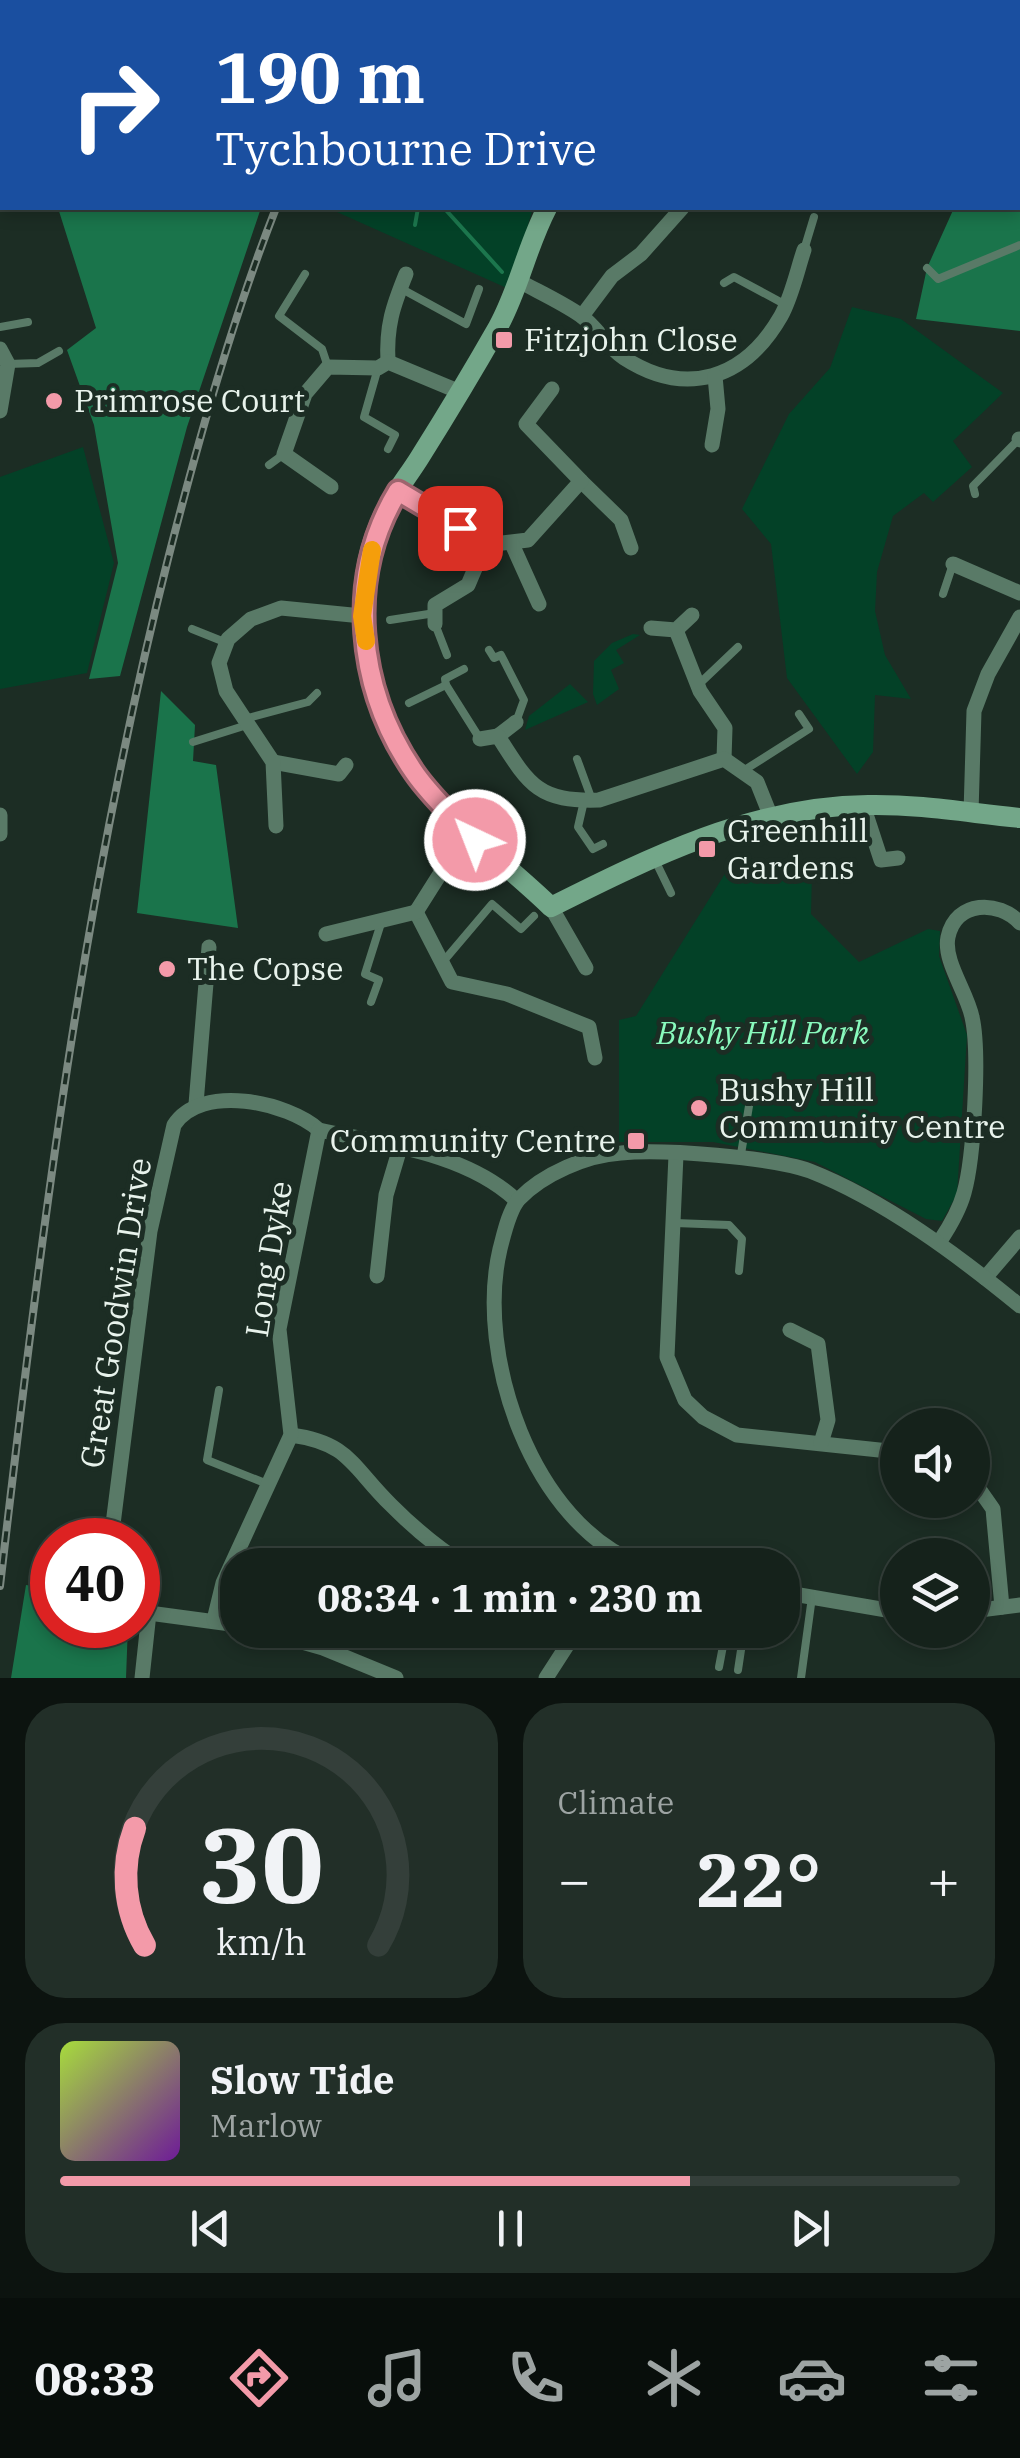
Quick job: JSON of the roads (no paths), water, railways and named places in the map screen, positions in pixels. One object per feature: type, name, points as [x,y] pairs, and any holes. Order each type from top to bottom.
[{"type":"street","points":[[546,210],[519,281],[460,392],[380,522],[362,616],[374,687],[390,732],[422,783],[475,840],[502,858],[586,968]]},
{"type":"street","points":[[582,316],[612,276],[672,224],[681,210]]},
{"type":"street","points":[[519,281],[582,316],[620,356],[657,377],[681,382],[715,376],[760,345],[786,304],[804,250]]},
{"type":"street","points":[[383,365],[386,330],[403,281]]},
{"type":"street","points":[[0,349],[8,364],[0,411]]},
{"type":"street","points":[[331,487],[284,454],[305,394],[328,366],[383,365],[460,392]]},
{"type":"street","points":[[712,444],[718,409],[715,376]]},
{"type":"street","points":[[552,388],[526,424],[622,520],[632,548]]},
{"type":"street","points":[[398,491],[486,545],[512,544],[539,530],[581,481]]},
{"type":"street","points":[[512,544],[539,604]]},
{"type":"street","points":[[434,610],[468,585],[486,545]]},
{"type":"street","points":[[953,564],[1020,593]]},
{"type":"street","points":[[276,826],[272,762],[226,691],[218,663],[227,642],[250,619],[281,608],[362,616]]},
{"type":"street","points":[[650,628],[676,630],[692,615]]},
{"type":"street","points":[[971,813],[974,710],[988,674],[1020,617]]},
{"type":"street","points":[[676,630],[697,686],[725,728],[724,759]]},
{"type":"street","points":[[480,739],[498,736],[516,722]]},
{"type":"street","points":[[498,736],[536,790],[557,799],[588,800],[724,759]]},
{"type":"street","points":[[724,759],[757,782],[771,817]]},
{"type":"street","points":[[272,762],[340,774],[346,765]]},
{"type":"street","points":[[542,912],[653,856],[771,817],[862,805],[1020,818]]},
{"type":"street","points":[[862,805],[881,860],[898,858]]},
{"type":"street","points":[[0,815],[0,834]]},
{"type":"street","points":[[326,934],[416,912],[440,874],[475,840]]},
{"type":"street","points":[[940,1241],[965,1188],[975,1036],[967,996],[948,952],[948,938],[953,924],[965,912],[983,906],[1003,909],[1020,923]]},
{"type":"street","points":[[416,912],[452,982],[507,994],[588,1027],[596,1058]]},
{"type":"street","name":"Great Goodwin Drive","points":[[114,1518],[150,1231],[174,1125],[196,1104],[209,947]]},
{"type":"street","points":[[196,1104],[241,1100],[310,1122],[319,1130],[400,1148],[475,1173],[503,1187],[517,1201]]},
{"type":"street","name":"Long Dyke","points":[[292,1435],[279,1329],[319,1130]]},
{"type":"street","points":[[377,1276],[386,1195],[400,1148]]},
{"type":"street","points":[[606,1548],[555,1495],[519,1430],[497,1349],[495,1272],[517,1201],[563,1168],[619,1152],[740,1160],[808,1170],[940,1241],[1020,1306]]},
{"type":"street","points":[[676,1155],[666,1357],[686,1400],[703,1417],[737,1434],[880,1450]]},
{"type":"street","points":[[985,1278],[1020,1237]]},
{"type":"street","points":[[790,1330],[818,1344],[828,1420],[821,1443]]},
{"type":"street","points":[[214,1620],[223,1584],[292,1435],[325,1440],[346,1452],[391,1505],[443,1548]]},
{"type":"street","points":[[990,1505],[1002,1607]]},
{"type":"street","points":[[800,1594],[880,1610]]},
{"type":"street","points":[[990,1609],[1020,1605]]},
{"type":"street","points":[[160,1612],[220,1621]]},
{"type":"street","points":[[142,1648],[142,1678]]},
{"type":"street","points":[[324,1648],[396,1678]]},
{"type":"street","points":[[546,1678],[565,1648]]},
{"type":"lane","points":[[804,250],[814,217]]},
{"type":"lane","points":[[927,268],[938,279],[1020,245]]},
{"type":"lane","points":[[305,274],[279,316],[322,350],[328,366]]},
{"type":"lane","points":[[724,283],[734,276],[786,304]]},
{"type":"lane","points":[[403,281],[466,324],[479,290]]},
{"type":"lane","points":[[0,326],[28,322]]},
{"type":"lane","points":[[8,364],[38,363],[59,351]]},
{"type":"lane","points":[[383,365],[364,417],[395,435],[388,449]]},
{"type":"lane","points":[[976,494],[973,486],[1019,439]]},
{"type":"lane","points":[[269,465],[284,454]]},
{"type":"lane","points":[[943,594],[953,564]]},
{"type":"lane","points":[[390,620],[434,610],[447,655]]},
{"type":"lane","points":[[192,630],[227,642]]},
{"type":"lane","points":[[697,686],[738,648]]},
{"type":"lane","points":[[489,650],[494,658],[500,655],[524,700],[516,722]]},
{"type":"lane","points":[[464,669],[446,679],[446,685],[480,739]]},
{"type":"lane","points":[[410,703],[446,685]]},
{"type":"lane","points":[[193,742],[308,702],[317,693]]},
{"type":"lane","points":[[743,772],[808,729],[799,714]]},
{"type":"lane","points":[[577,759],[588,800],[578,827],[592,849],[603,844]]},
{"type":"lane","points":[[653,856],[671,893]]},
{"type":"lane","points":[[442,963],[492,904],[521,929],[542,912]]},
{"type":"lane","points":[[371,1002],[379,980],[364,974],[382,920]]},
{"type":"lane","points":[[740,1160],[752,1088]]},
{"type":"lane","points":[[675,1223],[729,1225],[742,1239],[739,1271]]},
{"type":"lane","points":[[219,1390],[207,1460],[270,1485]]},
{"type":"lane","points":[[802,1678],[812,1596]]},
{"type":"lane","points":[[720,1666],[723,1648]]},
{"type":"lane","points":[[738,1670],[741,1648]]},
{"type":"waterway","points":[[415,225],[418,210]]},
{"type":"waterway","points":[[446,210],[502,272]]},
{"type":"railway","points":[[0,1586],[48,1197],[112,810],[192,467],[231,336],[275,210]]},
{"type":"place","name":"Fitzjohn Close","points":[[504,340]]},
{"type":"place","name":"Primrose Court","points":[[54,401]]},
{"type":"place","name":"Greenhill Gardens","points":[[707,849]]},
{"type":"place","name":"The Copse","points":[[167,969]]},
{"type":"place","name":"Bushy Hill Community Centre","points":[[699,1108]]},
{"type":"place","name":"Community Centre","points":[[636,1141]]},
{"type":"park label","name":"Bushy Hill Park","points":[[763,1033]]}]
